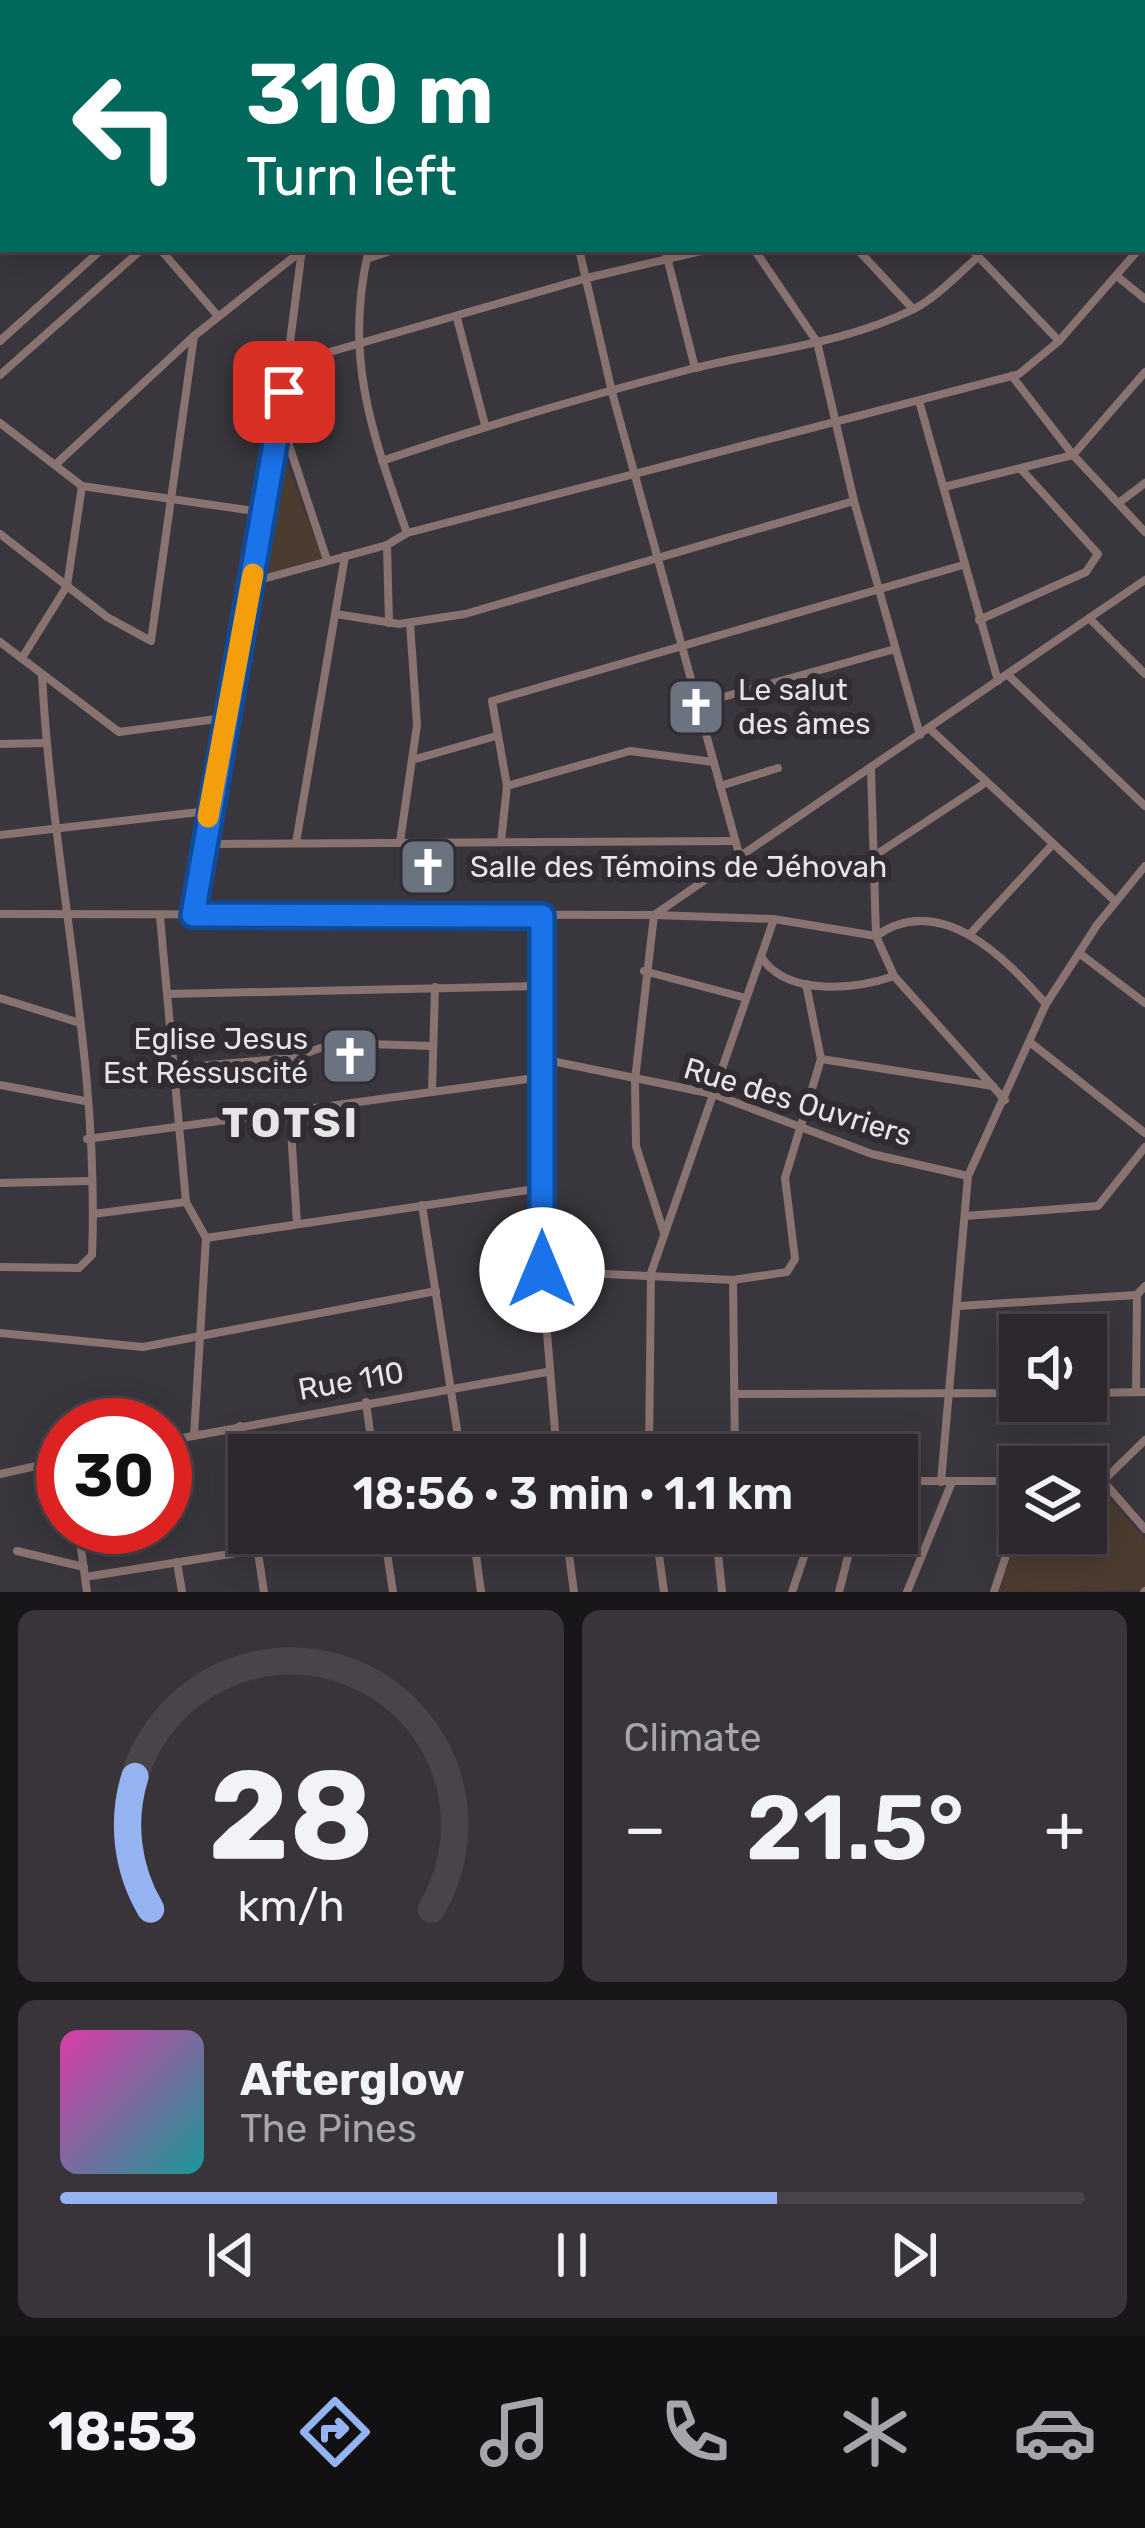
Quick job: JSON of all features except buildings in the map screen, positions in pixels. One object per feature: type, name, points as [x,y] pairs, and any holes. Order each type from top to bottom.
[{"type":"street","points":[[0,341],[95,252]]},
{"type":"street","points":[[0,375],[139,252]]},
{"type":"street","points":[[163,252],[219,316]]},
{"type":"street","points":[[55,465],[194,336],[299,252]]},
{"type":"street","points":[[193,915],[280,420],[302,252]]},
{"type":"street","points":[[580,252],[612,392],[740,861]]},
{"type":"street","points":[[756,252],[817,342],[854,501],[925,732],[1115,901]]},
{"type":"street","points":[[860,252],[913,309]]},
{"type":"street","points":[[253,582],[387,545],[407,533],[835,426],[1012,376],[1059,340],[1137,252]]},
{"type":"street","points":[[288,364],[356,348],[666,253],[695,368]]},
{"type":"street","points":[[382,461],[485,425],[695,368],[817,342],[913,309],[974,253],[1059,340]]},
{"type":"street","points":[[368,254],[356,348],[363,401],[407,533]]},
{"type":"street","points":[[1118,277],[1145,299]]},
{"type":"street","points":[[457,318],[485,425]]},
{"type":"street","points":[[0,534],[67,586],[151,641],[194,336]]},
{"type":"street","points":[[944,487],[1072,455],[1145,372]]},
{"type":"street","points":[[1012,376],[1072,455],[1145,532]]},
{"type":"street","points":[[920,401],[963,565],[1003,678],[1145,806]]},
{"type":"street","points":[[280,420],[327,560]]},
{"type":"street","points":[[0,423],[82,486],[261,512]]},
{"type":"street","points":[[980,620],[1086,572],[1099,554],[1021,469]]},
{"type":"street","points":[[1120,502],[1145,483]]},
{"type":"street","points":[[22,658],[67,586],[82,486]]},
{"type":"street","points":[[336,614],[410,623],[658,562],[854,501]]},
{"type":"street","points":[[387,545],[389,623]]},
{"type":"street","points":[[296,843],[345,556]]},
{"type":"street","points":[[501,842],[507,787],[492,701],[963,565]]},
{"type":"street","points":[[664,1233],[638,1156],[635,1080],[654,915],[740,861],[1145,580]]},
{"type":"street","points":[[1089,618],[1145,674]]},
{"type":"street","points":[[400,842],[417,698],[410,623]]},
{"type":"street","points":[[0,642],[119,732],[224,718]]},
{"type":"street","points":[[698,704],[896,649]]},
{"type":"street","points":[[0,1267],[85,1266],[92,1255],[80,1023],[42,675]]},
{"type":"street","points":[[412,760],[496,736]]},
{"type":"street","points":[[0,744],[46,743]]},
{"type":"street","points":[[507,787],[630,751],[713,762]]},
{"type":"street","points":[[720,786],[778,768]]},
{"type":"street","points":[[871,769],[876,935],[894,976],[1005,1100]]},
{"type":"street","points":[[876,855],[985,783]]},
{"type":"street","points":[[0,835],[208,811]]},
{"type":"street","points":[[205,844],[735,841]]},
{"type":"street","points":[[970,934],[1052,845]]},
{"type":"street","points":[[908,1592],[947,1482],[968,1176],[1046,1004],[1115,901],[1145,866]]},
{"type":"street","points":[[0,914],[654,915],[774,919],[876,935],[909,922],[970,934],[1006,960],[1046,1004]]},
{"type":"street","points":[[542,916],[542,1270],[554,1434]]},
{"type":"street","points":[[160,917],[186,1202],[206,1238],[194,1436]]},
{"type":"street","points":[[649,1434],[651,1273],[774,919]]},
{"type":"street","points":[[1079,952],[1145,1003]]},
{"type":"street","points":[[761,957],[773,971],[806,983],[856,986],[894,976]]},
{"type":"street","points":[[644,971],[746,998]]},
{"type":"street","points":[[542,1270],[733,1280],[764,1280],[788,1272],[794,1264],[784,1184],[821,1058],[806,983]]},
{"type":"street","points":[[166,994],[542,986]]},
{"type":"street","points":[[432,1092],[435,987]]},
{"type":"street","points":[[0,998],[80,1023]]},
{"type":"street","points":[[174,1068],[292,1058],[335,1043],[433,1046]]},
{"type":"street","points":[[1031,1043],[1145,1133]]},
{"type":"street","points":[[821,1058],[995,1086]]},
{"type":"street","name":"Rue des Ouvriers","points":[[542,1059],[713,1094],[872,1154],[968,1176]]},
{"type":"street","points":[[87,1139],[542,1077]]},
{"type":"street","points":[[0,1085],[85,1101]]},
{"type":"street","points":[[290,1114],[297,1223]]},
{"type":"street","points":[[965,1216],[1098,1206],[1145,1147]]},
{"type":"street","points":[[0,1183],[89,1181]]},
{"type":"street","points":[[206,1238],[542,1188]]},
{"type":"street","points":[[92,1214],[186,1202]]},
{"type":"street","points":[[422,1205],[458,1434]]},
{"type":"street","points":[[733,1280],[735,1434]]},
{"type":"street","points":[[1107,1393],[1141,1392],[1137,1295],[1145,1286]]},
{"type":"street","points":[[0,1333],[136,1348],[436,1291]]},
{"type":"street","points":[[959,1306],[1137,1295]]},
{"type":"street","name":"Rue 110","points":[[194,1436],[547,1372]]},
{"type":"street","points":[[734,1394],[999,1393]]},
{"type":"street","points":[[366,1402],[370,1434]]},
{"type":"street","points":[[240,1426],[241,1434]]},
{"type":"street","points":[[1107,1477],[1145,1440]]},
{"type":"street","points":[[0,1474],[36,1466]]},
{"type":"street","points":[[918,1481],[999,1481]]},
{"type":"street","points":[[1107,1486],[1145,1529]]},
{"type":"street","points":[[17,1551],[84,1572],[231,1554]]},
{"type":"street","points":[[82,1554],[87,1592]]},
{"type":"street","points":[[258,1554],[263,1592]]},
{"type":"street","points":[[387,1554],[393,1592]]},
{"type":"street","points":[[476,1554],[481,1592]]},
{"type":"street","points":[[569,1554],[574,1592]]},
{"type":"street","points":[[659,1554],[664,1592]]},
{"type":"street","points":[[718,1554],[722,1592]]},
{"type":"street","points":[[792,1592],[805,1554]]},
{"type":"street","points":[[839,1592],[849,1554]]},
{"type":"street","points":[[994,1592],[1007,1554]]},
{"type":"street","points":[[177,1562],[182,1592]]},
{"type":"shaded area","points":[[284,456],[322,558],[259,575],[275,458]]},
{"type":"shaded area","points":[[1107,1496],[1145,1539],[1145,1590],[999,1592],[1012,1554],[1107,1554]]},
{"type":"slow traffic","points":[[208,817],[253,574]]},
{"type":"place","name":"Le salut des âmes","points":[[696,707]]},
{"type":"place","name":"Salle des Témoins de Jéhovah","points":[[428,867]]},
{"type":"place","name":"Eglise Jesus Est Réssuscité","points":[[350,1056]]},
{"type":"district","name":"TOTSI","points":[[291,1122]]},
{"type":"route","points":[[284,392],[193,915],[542,916],[542,1270]]}]
